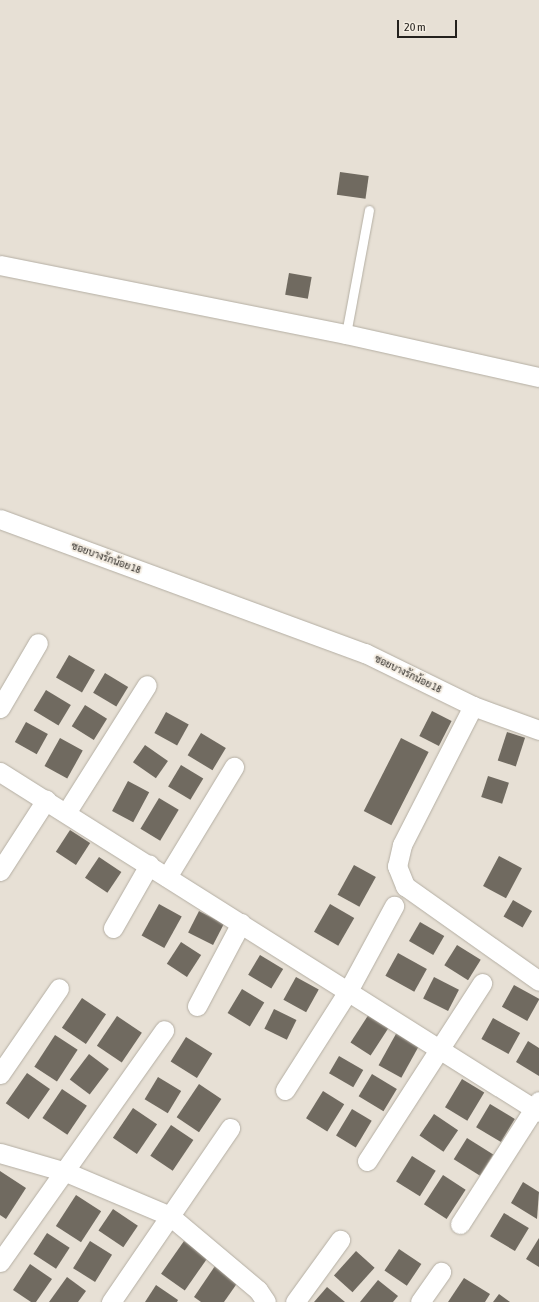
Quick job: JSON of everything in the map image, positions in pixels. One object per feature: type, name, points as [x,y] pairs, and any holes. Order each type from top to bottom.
[{"type":"street","points":[[0,265],[346,334],[539,377]]},
{"type":"street","name":"ซอยบางรักน้อย 18","points":[[0,519],[365,653],[473,706],[539,730]]},
{"type":"street","points":[[0,708],[38,643]]},
{"type":"street","points":[[66,813],[147,685]]},
{"type":"street","points":[[473,706],[402,845],[397,866],[405,886],[539,981]]},
{"type":"street","points":[[167,877],[234,767]]},
{"type":"street","points":[[0,772],[439,1049],[537,1107],[460,1224]]},
{"type":"street","points":[[0,871],[46,800]]},
{"type":"street","points":[[113,928],[149,865]]},
{"type":"street","points":[[285,1090],[348,991],[394,906]]},
{"type":"street","points":[[197,1006],[241,923]]},
{"type":"street","points":[[367,1161],[482,983]]},
{"type":"street","points":[[0,1074],[59,988]]},
{"type":"street","points":[[0,1262],[66,1172],[164,1030]]},
{"type":"street","points":[[110,1302],[230,1128]]},
{"type":"street","points":[[0,1153],[66,1172],[170,1216],[258,1298]]},
{"type":"street","points":[[295,1302],[340,1240]]},
{"type":"street","points":[[420,1302],[441,1272]]},
{"type":"lane","points":[[346,334],[369,210]]},
{"type":"building","points":[[340,172],[369,176],[366,199],[337,195]]},
{"type":"building","points":[[289,273],[312,277],[308,299],[285,295]]},
{"type":"building","points":[[69,655],[95,670],[82,693],[56,678]]},
{"type":"building","points":[[105,673],[128,687],[116,707],[93,693]]},
{"type":"building","points":[[46,690],[71,705],[58,726],[34,711]]},
{"type":"building","points":[[85,705],[107,719],[94,740],[72,726]]},
{"type":"building","points":[[432,711],[452,721],[439,746],[419,736]]},
{"type":"building","points":[[166,712],[189,725],[177,746],[154,733]]},
{"type":"building","points":[[26,722],[48,734],[37,754],[15,742]]},
{"type":"building","points":[[507,732],[525,738],[516,766],[498,761]]},
{"type":"building","points":[[201,733],[226,748],[212,770],[188,755]]},
{"type":"building","points":[[60,738],[83,751],[67,779],[44,766]]},
{"type":"building","points":[[401,738],[429,752],[391,825],[364,811]]},
{"type":"building","points":[[145,745],[168,761],[156,778],[133,762]]},
{"type":"building","points":[[181,765],[203,778],[190,800],[168,786]]},
{"type":"building","points":[[488,776],[509,783],[502,804],[481,797]]},
{"type":"building","points":[[128,781],[149,792],[133,822],[112,811]]},
{"type":"building","points":[[159,798],[179,810],[160,841],[140,829]]},
{"type":"building","points":[[70,830],[90,843],[76,865],[56,852]]},
{"type":"building","points":[[499,856],[522,868],[506,898],[483,886]]},
{"type":"building","points":[[99,857],[121,872],[107,893],[85,878]]},
{"type":"building","points":[[354,865],[376,877],[359,907],[338,895]]},
{"type":"building","points":[[513,900],[532,911],[523,927],[504,916]]},
{"type":"building","points":[[159,904],[182,917],[164,948],[142,935]]},
{"type":"building","points":[[330,904],[354,918],[338,946],[314,932]]},
{"type":"building","points":[[199,911],[224,924],[213,945],[188,932]]},
{"type":"building","points":[[420,922],[444,936],[433,955],[409,941]]},
{"type":"building","points":[[181,942],[201,955],[187,977],[167,964]]},
{"type":"building","points":[[457,945],[481,960],[468,980],[444,965]]},
{"type":"building","points":[[398,953],[427,969],[414,992],[385,976]]},
{"type":"building","points":[[260,955],[283,969],[271,989],[248,975]]},
{"type":"building","points":[[296,977],[319,990],[306,1012],[283,1000]]},
{"type":"building","points":[[434,977],[459,990],[448,1011],[423,998]]},
{"type":"building","points":[[514,985],[539,999],[527,1021],[502,1007]]},
{"type":"building","points":[[242,989],[264,1002],[250,1026],[228,1013]]},
{"type":"building","points":[[82,998],[106,1014],[86,1044],[62,1028]]},
{"type":"building","points":[[274,1009],[296,1020],[287,1040],[264,1029]]},
{"type":"building","points":[[369,1014],[389,1027],[371,1056],[350,1043]]},
{"type":"building","points":[[117,1016],[142,1033],[122,1063],[97,1046]]},
{"type":"building","points":[[493,1018],[520,1033],[508,1054],[481,1039]]},
{"type":"building","points":[[397,1032],[420,1045],[401,1078],[379,1065]]},
{"type":"building","points":[[55,1035],[78,1050],[57,1082],[34,1067]]},
{"type":"building","points":[[186,1037],[212,1053],[197,1078],[171,1062]]},
{"type":"building","points":[[528,1041],[539,1048],[539,1076],[516,1062]]},
{"type":"building","points":[[89,1054],[109,1069],[90,1095],[70,1080]]},
{"type":"building","points":[[339,1056],[363,1070],[353,1087],[329,1073]]},
{"type":"building","points":[[27,1073],[50,1089],[29,1119],[6,1103]]},
{"type":"building","points":[[372,1074],[397,1089],[383,1111],[359,1096]]},
{"type":"building","points":[[158,1077],[181,1091],[168,1113],[145,1099]]},
{"type":"building","points":[[462,1079],[484,1092],[467,1121],[445,1107]]},
{"type":"building","points":[[199,1084],[221,1099],[199,1132],[177,1117]]},
{"type":"building","points":[[62,1089],[87,1106],[67,1135],[42,1118]]},
{"type":"building","points":[[323,1091],[344,1104],[327,1131],[306,1118]]},
{"type":"building","points":[[490,1104],[515,1119],[501,1142],[476,1127]]},
{"type":"building","points":[[133,1108],[157,1124],[137,1154],[113,1138]]},
{"type":"building","points":[[352,1109],[372,1121],[356,1147],[336,1136]]},
{"type":"building","points":[[434,1114],[458,1130],[444,1152],[419,1136]]},
{"type":"building","points":[[171,1125],[193,1140],[173,1171],[150,1156]]},
{"type":"building","points":[[467,1138],[493,1154],[480,1176],[454,1159]]},
{"type":"building","points":[[412,1156],[436,1171],[420,1196],[396,1181]]},
{"type":"building","points":[[0,1171],[26,1188],[6,1219],[0,1215]]},
{"type":"building","points":[[443,1175],[466,1190],[447,1219],[424,1204]]},
{"type":"building","points":[[523,1182],[539,1192],[537,1219],[511,1203]]},
{"type":"building","points":[[76,1195],[101,1211],[81,1242],[56,1226]]},
{"type":"building","points":[[113,1209],[138,1226],[123,1247],[98,1231]]},
{"type":"building","points":[[504,1213],[529,1228],[515,1251],[490,1236]]},
{"type":"building","points":[[47,1233],[70,1248],[56,1269],[33,1254]]},
{"type":"building","points":[[539,1238],[539,1267],[526,1259]]},
{"type":"building","points":[[90,1241],[112,1255],[95,1282],[73,1268]]},
{"type":"building","points":[[184,1241],[208,1258],[185,1290],[161,1274]]},
{"type":"building","points":[[399,1249],[421,1264],[407,1286],[384,1271]]},
{"type":"building","points":[[356,1251],[375,1268],[352,1292],[334,1276]]},
{"type":"building","points":[[30,1264],[52,1279],[36,1302],[31,1302],[13,1290]]},
{"type":"building","points":[[215,1266],[238,1282],[224,1302],[201,1302],[194,1297]]},
{"type":"building","points":[[67,1277],[86,1291],[78,1302],[49,1302]]},
{"type":"building","points":[[464,1278],[490,1294],[485,1302],[448,1302]]},
{"type":"building","points":[[378,1280],[398,1296],[393,1302],[360,1302]]},
{"type":"building","points":[[156,1285],[178,1300],[177,1302],[145,1302]]},
{"type":"building","points":[[327,1287],[345,1302],[314,1302]]},
{"type":"building","points":[[499,1294],[510,1302],[493,1302]]}]
